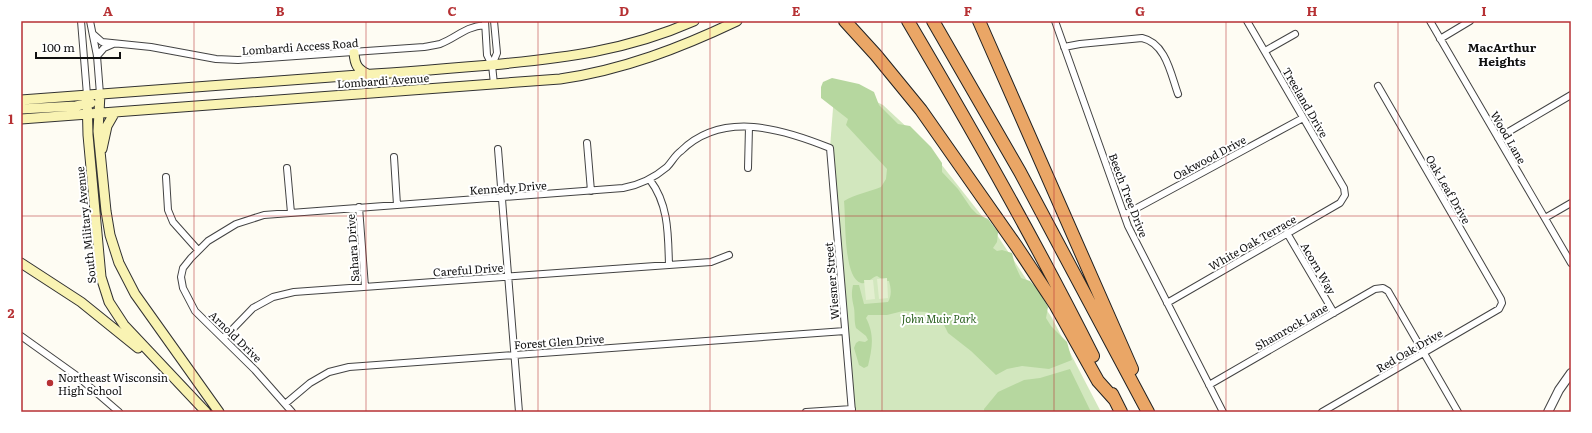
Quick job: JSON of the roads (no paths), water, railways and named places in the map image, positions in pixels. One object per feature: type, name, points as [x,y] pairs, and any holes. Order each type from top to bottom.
[{"type":"highway","points":[[908,21],[982,149],[1042,258],[1121,412]]},
{"type":"highway","points":[[933,21],[1020,172],[1148,412]]},
{"type":"highway","points":[[980,21],[1130,363],[1140,399]]},
{"type":"highway","points":[[848,24],[921,110],[991,209],[1056,306],[1098,380],[1115,400]]},
{"type":"main road","name":"Lombardi Avenue","points":[[21,100],[369,75],[569,57],[620,47],[655,36],[694,21]]},
{"type":"main road","name":"Lombardi Avenue","points":[[21,119],[87,109],[98,113],[115,112],[560,79],[608,70],[671,50],[737,21]]},
{"type":"main road","points":[[354,53],[355,64],[360,70],[369,75]]},
{"type":"main road","points":[[343,77],[355,64]]},
{"type":"main road","name":"South Military Avenue","points":[[100,94],[98,132],[107,216],[111,238],[122,270],[132,290],[219,412]]},
{"type":"main road","points":[[21,110],[87,109],[100,94]]},
{"type":"main road","name":"South Military Avenue","points":[[87,95],[88,135],[97,239],[102,281],[109,302],[124,325],[206,412]]},
{"type":"main road","points":[[101,154],[107,126],[115,112]]},
{"type":"main road","points":[[21,263],[81,302],[141,350],[152,355]]},
{"type":"street","points":[[81,21],[87,95]]},
{"type":"street","points":[[90,21],[97,56],[100,94]]},
{"type":"street","points":[[492,65],[497,53],[494,21]]},
{"type":"street","name":"Beech Tree Drive","points":[[1055,21],[1128,226],[1223,412]]},
{"type":"street","name":"Treeland Drive","points":[[1247,21],[1344,188],[1345,195]]},
{"type":"street","name":"Wood Lane","points":[[1430,21],[1571,263]]},
{"type":"street","points":[[1440,39],[1470,21]]},
{"type":"street","points":[[485,23],[487,54],[492,65],[494,84]]},
{"type":"street","name":"Lombardi Access Road","points":[[93,34],[100,41],[113,44],[142,46],[224,60],[354,53],[440,44],[466,29],[485,23]]},
{"type":"street","points":[[1265,51],[1295,34]]},
{"type":"street","points":[[1064,47],[1142,38],[1151,40],[1164,56],[1178,94]]},
{"type":"street","points":[[97,56],[104,48],[113,44]]},
{"type":"street","name":"Oak Leaf Drive","points":[[1378,86],[1502,301]]},
{"type":"street","points":[[1498,138],[1571,95]]},
{"type":"street","name":"Oakwood Drive","points":[[1124,215],[1304,118]]},
{"type":"street","points":[[748,168],[749,127]]},
{"type":"street","name":"Kennedy Drive","points":[[183,268],[198,250],[221,232],[236,224],[264,215],[591,191],[634,186],[650,180],[667,166],[680,151],[698,137],[717,129],[749,127],[783,131],[830,148]]},
{"type":"street","points":[[587,143],[591,191]]},
{"type":"street","name":"Wiesner Street","points":[[830,148],[852,410]]},
{"type":"street","points":[[498,149],[520,412]]},
{"type":"street","points":[[394,157],[397,205]]},
{"type":"street","points":[[287,168],[290,212]]},
{"type":"street","points":[[166,177],[168,210],[173,222],[198,250]]},
{"type":"street","points":[[650,180],[655,186],[663,205],[667,223],[669,265]]},
{"type":"street","name":"White Oak Terrace","points":[[1167,303],[1340,202],[1345,195]]},
{"type":"street","points":[[1545,218],[1571,203]]},
{"type":"street","name":"Sahara Drive","points":[[359,208],[365,287]]},
{"type":"street","name":"Acorn Way","points":[[1287,233],[1334,313]]},
{"type":"street","points":[[97,239],[111,238]]},
{"type":"street","name":"Careful Drive","points":[[224,338],[253,308],[273,297],[294,292],[711,262],[729,255]]},
{"type":"street","name":"Arnold Drive","points":[[183,268],[181,277],[183,288],[195,311],[255,370],[292,412]]},
{"type":"street","name":"Shamrock Lane","points":[[1209,385],[1374,289],[1383,288],[1388,291],[1423,353]]},
{"type":"street","name":"Red Oak Drive","points":[[1322,412],[1499,309],[1502,301]]},
{"type":"street","name":"Forest Glen Drive","points":[[285,404],[310,383],[329,372],[349,367],[845,331]]},
{"type":"street","points":[[21,336],[77,376],[119,412]]},
{"type":"street","points":[[1423,353],[1458,412]]},
{"type":"street","points":[[1548,412],[1570,377]]},
{"type":"street","points":[[806,412],[852,410]]},
{"type":"place","name":"Northeast Wisconsin High School","points":[[50,383]]},
{"type":"district","name":"MacArthur Heights","points":[[1502,54]]},
{"type":"park label","name":"John Muir Park","points":[[939,318]]}]
